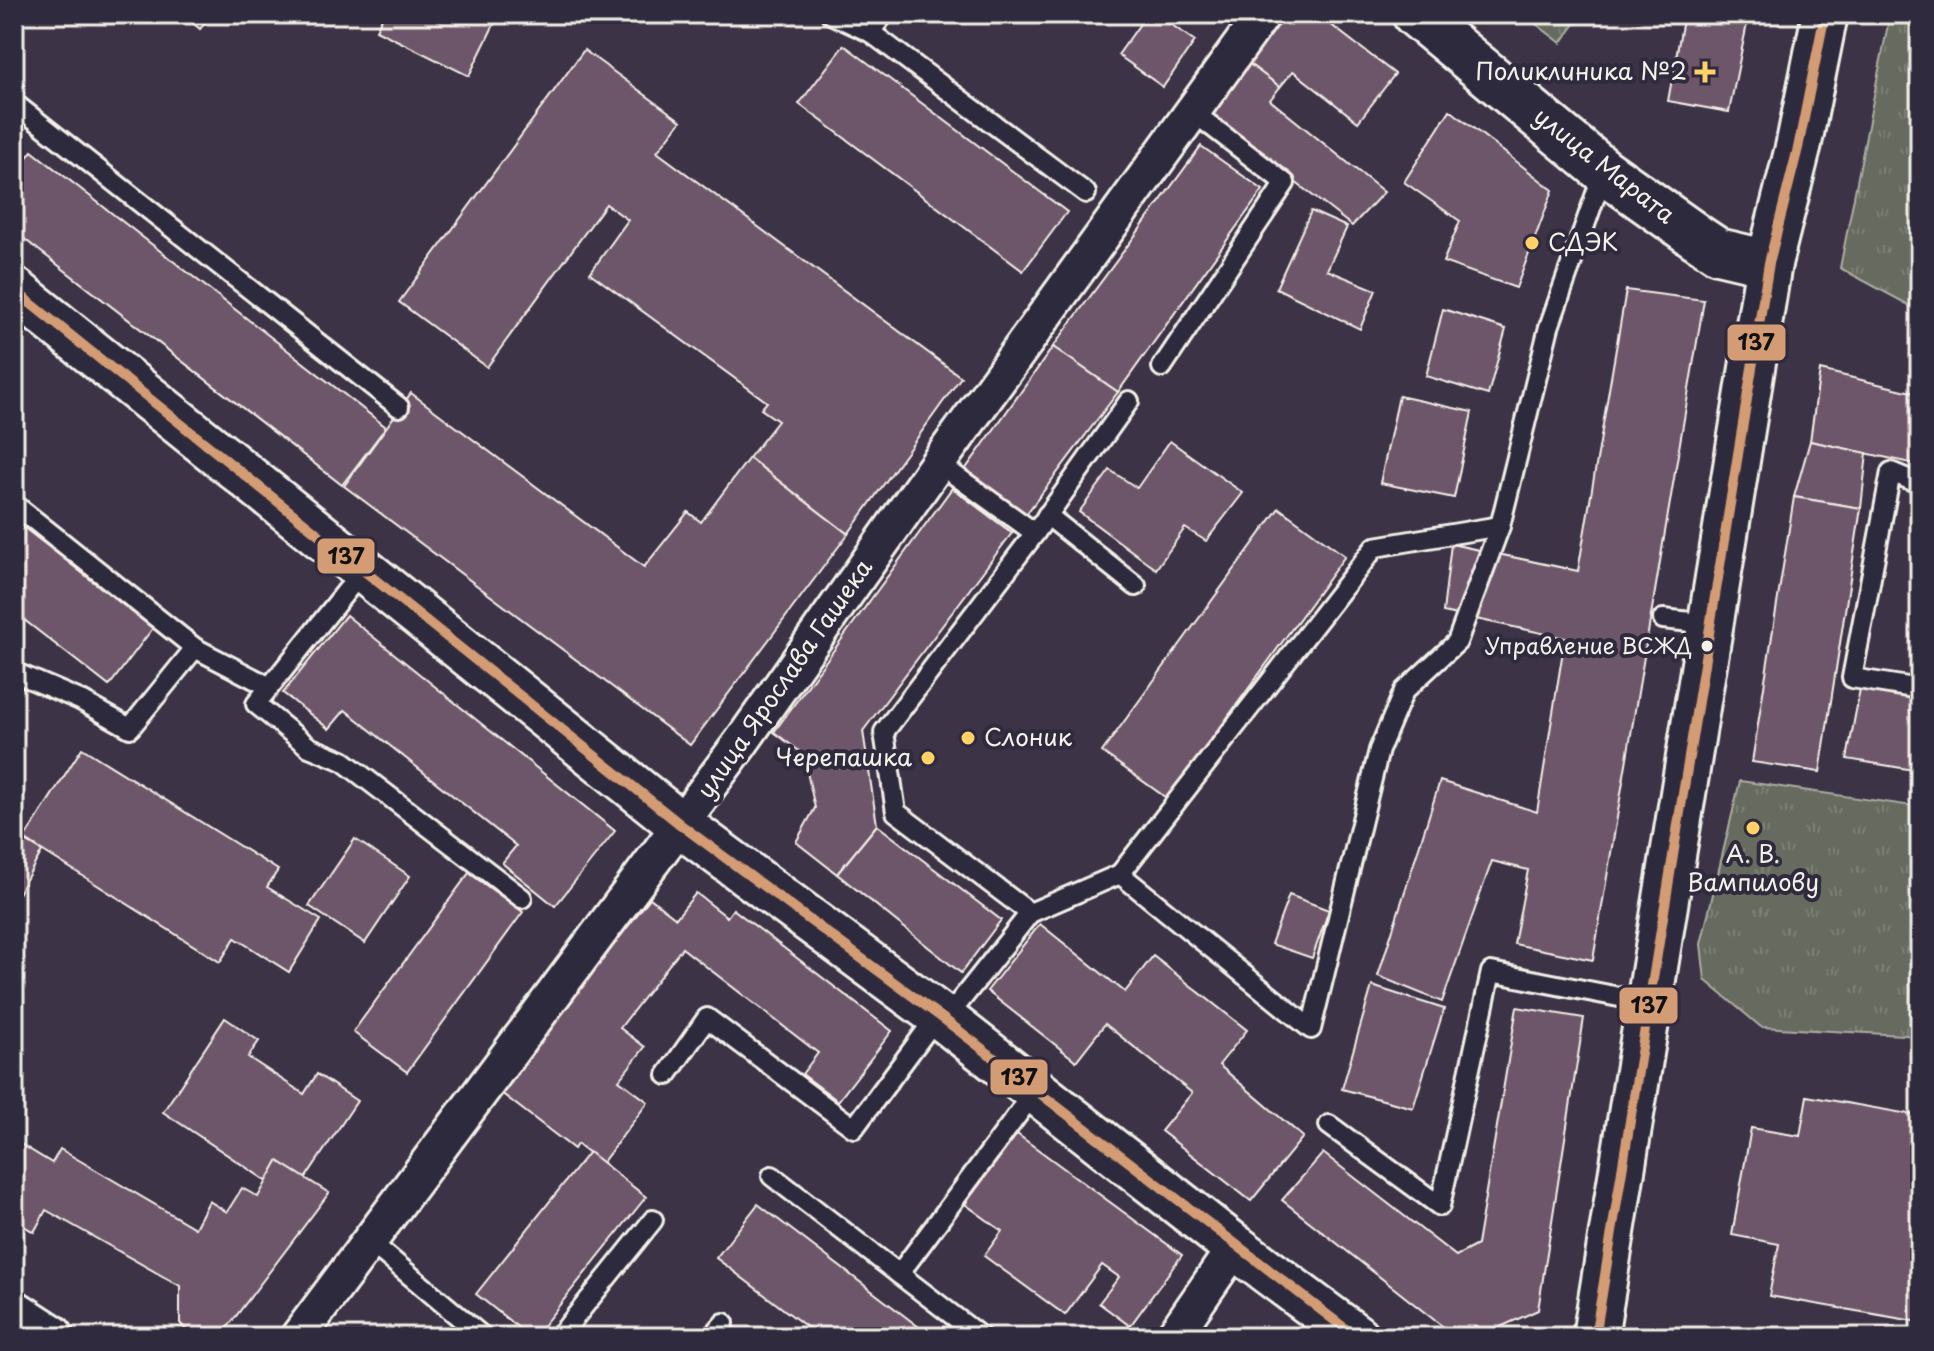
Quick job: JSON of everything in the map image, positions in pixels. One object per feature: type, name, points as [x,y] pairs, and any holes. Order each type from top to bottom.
[{"type":"street","name":"улица Ярослава Гашека","points":[[298,1337],[681,825],[1263,14]]},
{"type":"street","name":"улица Марата","points":[[1415,14],[1604,171],[1718,251],[1769,263]]},
{"type":"street","points":[[1595,1337],[1769,263],[1798,148],[1825,14]]},
{"type":"street","points":[[14,290],[681,825],[942,1017],[1235,1247],[1356,1337]]},
{"type":"street","points":[[1173,1337],[1235,1247]]},
{"type":"street","points":[[14,1313],[51,1337]]},
{"type":"lane","points":[[831,14],[870,32],[1086,193]]},
{"type":"lane","points":[[870,32],[884,14]]},
{"type":"lane","points":[[14,103],[399,407]]},
{"type":"lane","points":[[1162,367],[1285,183],[1193,112]]},
{"type":"lane","points":[[1120,874],[1311,1029],[1379,750],[1404,691],[1457,642],[1500,526],[1549,327],[1604,171]]},
{"type":"lane","points":[[1030,913],[896,812],[884,732],[1035,533],[1129,401]]},
{"type":"lane","points":[[938,463],[1035,533]]},
{"type":"lane","points":[[1920,484],[1891,472],[1852,678],[1920,689]]},
{"type":"lane","points":[[14,504],[195,648],[268,686]]},
{"type":"lane","points":[[1047,515],[1136,586]]},
{"type":"lane","points":[[667,1075],[707,1018],[854,1128],[1030,913],[1120,874],[1375,547],[1500,526]]},
{"type":"lane","points":[[364,569],[256,704],[309,747],[343,761],[522,898]]},
{"type":"lane","points":[[1663,619],[1710,624]]},
{"type":"lane","points":[[14,672],[80,700],[130,728],[195,648]]},
{"type":"lane","points":[[1329,1125],[1440,1206],[1491,972],[1650,1003]]},
{"type":"lane","points":[[899,1274],[1036,1089]]},
{"type":"lane","points":[[772,1176],[981,1337]]},
{"type":"lane","points":[[559,1337],[653,1220]]},
{"type":"lane","points":[[368,1240],[483,1337]]},
{"type":"green space","points":[[1523,14],[1582,14],[1561,43]]},
{"type":"green space","points":[[1890,14],[1920,14],[1920,311],[1840,268]]},
{"type":"green space","points":[[1740,781],[1920,807],[1920,1036],[1761,1027],[1705,980],[1701,944]]},
{"type":"building","points":[[182,14],[212,14],[200,29]]},
{"type":"building","points":[[384,14],[499,14],[469,76],[376,30]]},
{"type":"building","points":[[1147,14],[1156,14],[1195,41],[1163,87],[1118,55]]},
{"type":"building","points":[[1284,14],[1317,14],[1395,74],[1358,122],[1293,71],[1280,87],[1248,63]]},
{"type":"building","name":"Поликлиника №2","points":[[1684,14],[1749,14],[1729,112],[1668,101]]},
{"type":"building","points":[[844,45],[1067,212],[1023,271],[799,104]]},
{"type":"building","points":[[584,50],[681,121],[657,152],[961,377],[848,534],[749,458],[778,421],[761,409],[767,402],[590,273],[628,220],[606,204],[487,367],[399,302]]},
{"type":"building","points":[[1248,63],[1280,87],[1270,100],[1384,192],[1352,226],[1211,117]]},
{"type":"building","points":[[1450,110],[1553,190],[1516,288],[1443,262],[1460,221],[1404,182]]},
{"type":"building","points":[[1201,146],[1263,190],[1118,392],[1053,347]]},
{"type":"building","points":[[32,151],[386,427],[342,485],[14,231],[14,174]]},
{"type":"building","points":[[1311,211],[1347,227],[1327,270],[1376,290],[1360,329],[1276,288]]},
{"type":"building","points":[[1626,290],[1704,300],[1593,960],[1514,944],[1528,870],[1492,861],[1442,1002],[1378,976],[1440,781],[1537,812],[1565,638],[1443,612],[1451,544],[1578,571]]},
{"type":"building","points":[[1443,309],[1506,329],[1488,395],[1426,376]]},
{"type":"building","points":[[1053,347],[1118,392],[1012,533],[952,488]]},
{"type":"building","points":[[1820,370],[1920,394],[1920,465],[1810,441]]},
{"type":"building","points":[[411,393],[644,567],[688,512],[701,522],[749,458],[848,534],[690,745],[344,486]]},
{"type":"building","points":[[1399,396],[1472,412],[1454,498],[1380,483]]},
{"type":"building","points":[[1170,441],[1243,493],[1206,541],[1185,528],[1156,569],[1079,512],[1110,470],[1137,488]]},
{"type":"building","points":[[1810,441],[1867,453],[1861,508],[1794,497]]},
{"type":"building","points":[[952,488],[1012,533],[863,731],[877,825],[837,874],[796,842],[815,808],[803,754],[774,732]]},
{"type":"building","points":[[1794,497],[1861,508],[1820,772],[1752,762]]},
{"type":"building","points":[[1279,508],[1345,556],[1168,799],[1102,752]]},
{"type":"building","points":[[14,520],[153,628],[109,686],[14,612]]},
{"type":"building","points":[[346,615],[615,831],[555,906],[502,863],[516,846],[345,710],[329,729],[283,693]]},
{"type":"building","points":[[1860,689],[1920,700],[1920,771],[1847,759]]},
{"type":"building","points":[[82,748],[278,870],[267,887],[321,920],[289,972],[235,938],[220,962],[24,839]]},
{"type":"building","points":[[877,825],[1001,920],[961,973],[837,874]]},
{"type":"building","points":[[14,834],[42,851],[14,901]]},
{"type":"building","points":[[355,839],[410,876],[365,943],[309,906]]},
{"type":"building","points":[[469,873],[523,912],[407,1072],[353,1032]]},
{"type":"building","points":[[696,893],[727,917],[733,909],[892,1031],[838,1101],[802,1074],[818,1053],[682,948],[620,1028],[645,1047],[619,1080],[648,1102],[602,1163],[577,1144],[574,1149],[500,1092],[650,898],[676,918]]},
{"type":"building","points":[[1289,895],[1329,910],[1312,958],[1271,944]]},
{"type":"building","points":[[1040,924],[1125,992],[1153,956],[1247,1030],[1219,1065],[1303,1137],[1251,1201],[1161,1131],[1192,1093],[1105,1024],[1076,1061],[987,991]]},
{"type":"building","points":[[1372,986],[1444,1009],[1413,1108],[1342,1089]]},
{"type":"building","points":[[1517,1007],[1584,1018],[1538,1310],[1478,1337],[1456,1337],[1282,1200],[1323,1153],[1456,1256],[1477,1245]]},
{"type":"building","points":[[225,1018],[259,1041],[248,1057],[304,1094],[317,1074],[357,1101],[292,1198],[163,1112]]},
{"type":"building","points":[[1807,1096],[1920,1116],[1920,1322],[1769,1296],[1779,1244],[1732,1235],[1751,1128],[1800,1136]]},
{"type":"building","points":[[1017,1134],[1182,1255],[1130,1326],[1099,1303],[1119,1277],[1102,1265],[1065,1315],[984,1256],[1002,1231],[965,1204]]},
{"type":"building","points":[[14,1140],[52,1163],[60,1149],[195,1228],[209,1201],[227,1212],[242,1188],[258,1197],[278,1161],[329,1193],[224,1332],[198,1334],[188,1332],[180,1323],[180,1286],[46,1210],[34,1232],[14,1220]]},
{"type":"building","points":[[589,1152],[646,1197],[534,1337],[530,1337],[476,1294]]},
{"type":"building","points":[[758,1204],[932,1337],[820,1337],[716,1258]]},
{"type":"transit line","name":"137","points":[[1595,1337],[1769,263],[1798,148],[1825,14]]},
{"type":"transit line","name":"137","points":[[14,290],[681,825],[945,1020],[1356,1337]]},
{"type":"place","name":"Поликлиника №2","points":[[1705,72]]},
{"type":"place","name":"СДЭК","points":[[1532,243]]},
{"type":"place","name":"Управление ВСЖД","points":[[1707,646]]},
{"type":"place","name":"Слоник","points":[[968,738]]},
{"type":"place","name":"Черепашка","points":[[928,758]]},
{"type":"place","name":"А. В. Вампилову","points":[[1753,828]]}]
